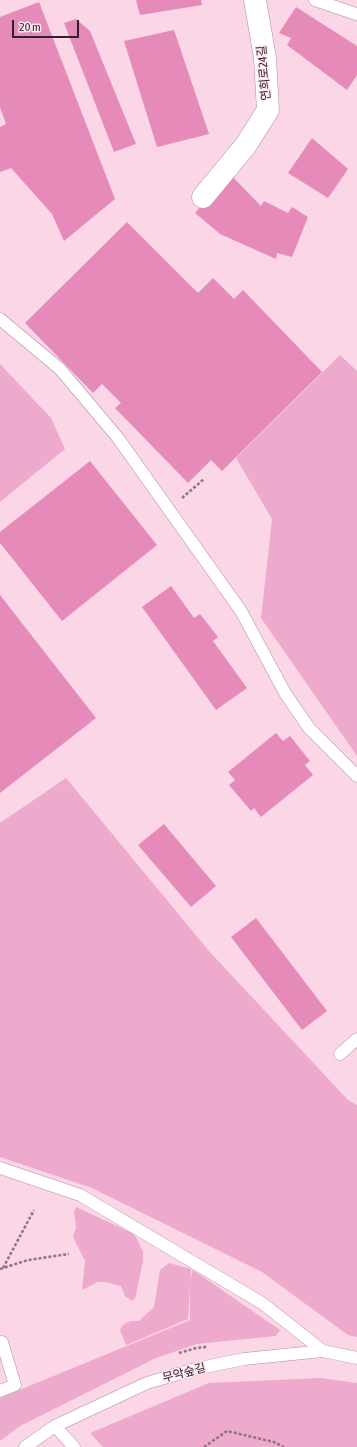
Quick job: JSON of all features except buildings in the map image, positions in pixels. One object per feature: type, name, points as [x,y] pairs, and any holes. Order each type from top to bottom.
[{"type":"street","name":"연희로24길","points":[[203,197],[246,145],[268,110],[264,58],[255,0]]},
{"type":"lane","points":[[315,0],[356,14]]},
{"type":"lane","points":[[0,319],[60,369],[118,438],[241,611],[285,693],[305,723],[357,776]]},
{"type":"lane","points":[[340,1054],[357,1039]]},
{"type":"lane","points":[[0,1168],[80,1195],[262,1303],[323,1351]]},
{"type":"lane","points":[[0,1391],[15,1385],[2,1342]]},
{"type":"lane","name":"무악숲길","points":[[25,1447],[56,1426],[147,1383],[195,1369],[244,1360],[323,1351],[357,1358]]},
{"type":"lane","points":[[56,1426],[74,1447]]},
{"type":"path","points":[[169,509],[204,478]]},
{"type":"path","points":[[1,1269],[34,1210]]},
{"type":"path","points":[[1,1269],[28,1260],[68,1254]]},
{"type":"path","points":[[204,1447],[227,1431],[274,1442],[284,1447]]},
{"type":"shaded area","points":[[340,355],[357,371],[357,756],[261,618],[272,519],[236,458]]},
{"type":"shaded area","points":[[0,364],[51,418],[65,449],[0,502]]},
{"type":"shaded area","points":[[66,778],[209,951],[348,1100],[357,1105],[357,1337],[348,1335],[262,1272],[92,1188],[0,1157],[0,823]]},
{"type":"shaded area","points":[[76,1207],[132,1233],[137,1239],[143,1252],[143,1261],[135,1299],[132,1301],[125,1296],[121,1286],[106,1282],[98,1282],[82,1290],[85,1261],[73,1237],[76,1228],[74,1211]]},
{"type":"shaded area","points":[[169,1263],[191,1269],[188,1319],[126,1345],[120,1330],[124,1324],[131,1321],[139,1321],[154,1307],[160,1270]]},
{"type":"shaded area","points":[[193,1270],[280,1330],[276,1336],[197,1344],[156,1358],[20,1426],[0,1441],[0,1398],[190,1320],[190,1280]]},
{"type":"shaded area","points":[[321,1378],[357,1383],[357,1447],[103,1447],[90,1433],[209,1383]]}]
